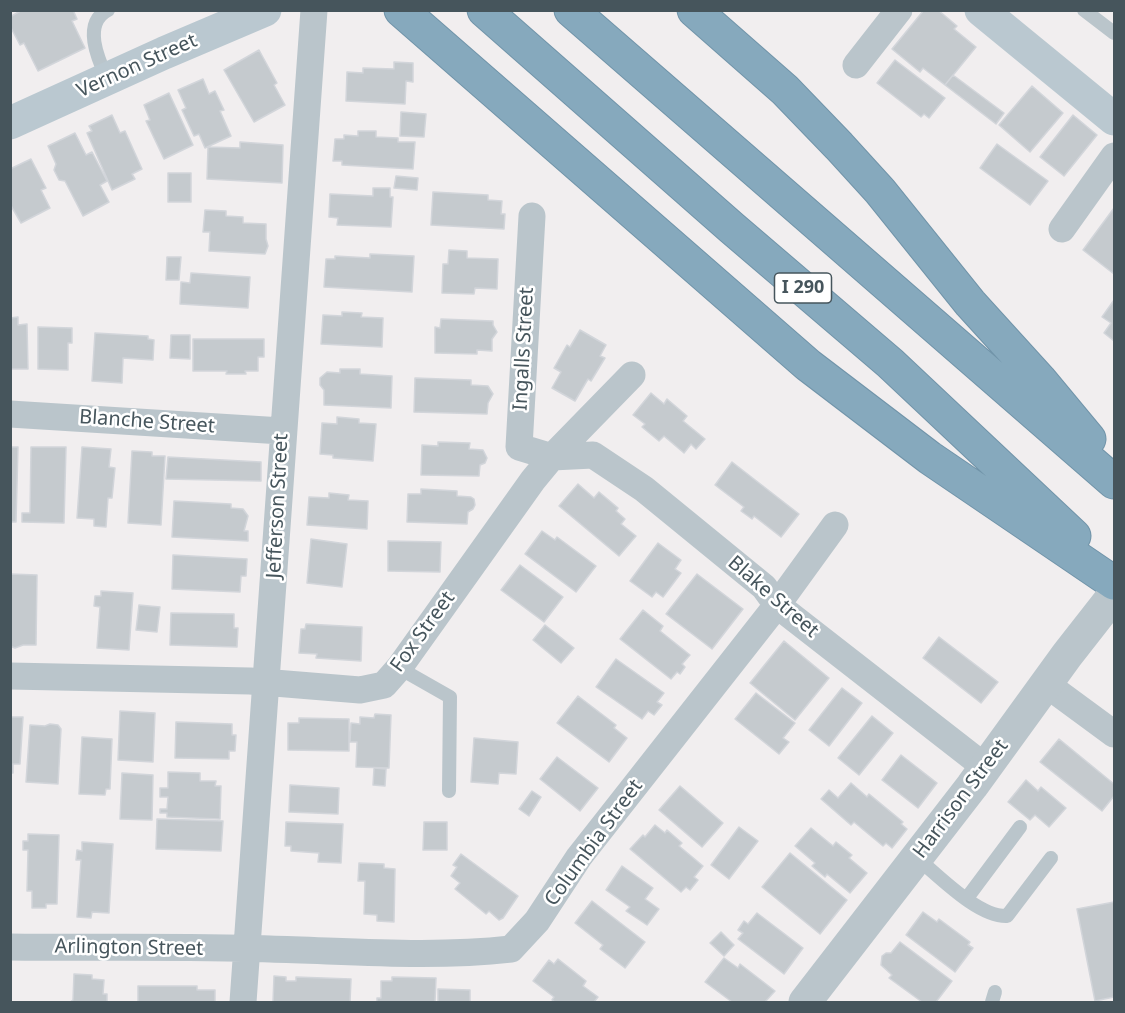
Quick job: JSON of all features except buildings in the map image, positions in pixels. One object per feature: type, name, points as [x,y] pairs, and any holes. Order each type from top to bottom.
[{"type":"highway","points":[[401,10],[808,365],[930,458],[1114,583]]},
{"type":"highway","name":"I 290","points":[[484,10],[890,363],[1114,575]]},
{"type":"highway","name":"I 290","points":[[571,10],[1114,482]]},
{"type":"highway","points":[[694,10],[785,90],[880,191],[970,303],[1040,380],[1114,471]]},
{"type":"main road","name":"Vernon Street","points":[[11,121],[265,10]]},
{"type":"main road","points":[[981,10],[1114,119]]},
{"type":"street","name":"Jefferson Street","points":[[243,1002],[259,763],[267,682],[282,431],[314,10]]},
{"type":"street","points":[[856,65],[899,10]]},
{"type":"street","points":[[1062,229],[1114,156]]},
{"type":"street","name":"Ingalls Street","points":[[532,216],[519,447],[552,457]]},
{"type":"street","name":"Fox Street","points":[[10,676],[267,682],[360,690],[384,685],[399,668],[476,558],[552,457],[632,375]]},
{"type":"street","name":"Blanche Street","points":[[10,414],[282,431]]},
{"type":"street","name":"Blake Street","points":[[552,457],[593,454],[644,489],[764,587],[777,605],[985,767]]},
{"type":"street","name":"Columbia Street","points":[[247,950],[479,953],[511,949],[537,921],[579,857],[777,605],[835,525]]},
{"type":"street","name":"Harrison Street","points":[[805,1002],[917,858],[1107,604]]},
{"type":"street","points":[[1046,684],[1114,734]]},
{"type":"street","name":"Arlington Street","points":[[10,947],[247,950]]},
{"type":"lane","points":[[107,79],[94,41],[95,22],[108,10]]},
{"type":"lane","points":[[1084,10],[1114,33]]},
{"type":"lane","points":[[399,668],[450,697],[449,791]]},
{"type":"lane","points":[[967,898],[1020,827]]},
{"type":"lane","points":[[917,858],[967,898],[996,916],[1007,916],[1051,858]]}]
